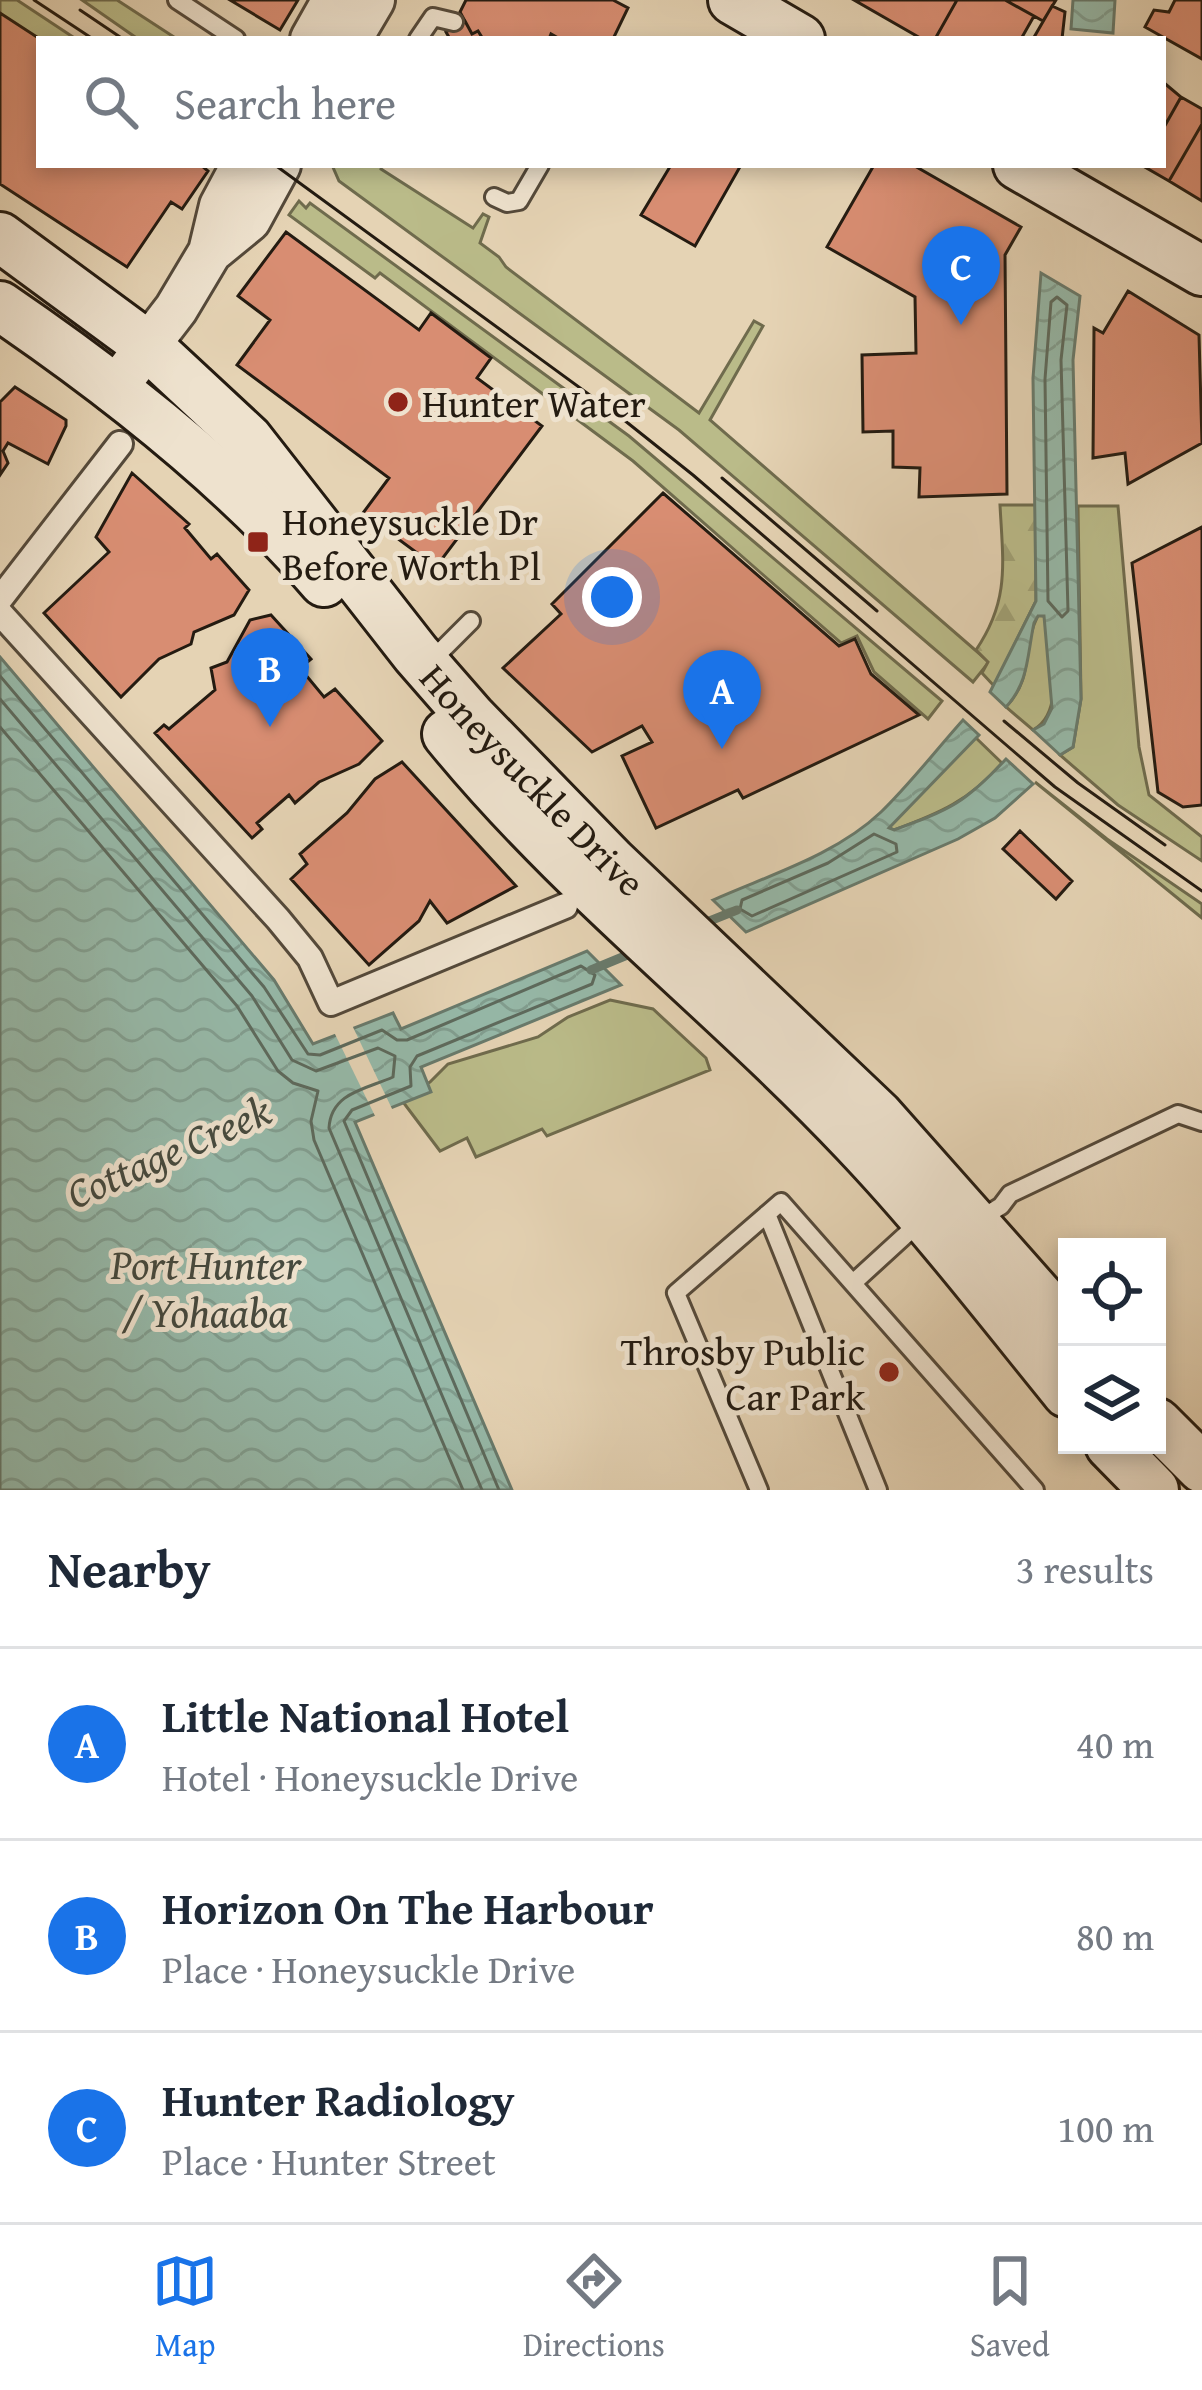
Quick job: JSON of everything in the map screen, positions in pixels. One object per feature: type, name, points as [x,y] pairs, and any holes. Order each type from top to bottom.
[{"type":"main road","points":[[733,0],[795,36]]},
{"type":"main road","points":[[1023,168],[1202,271]]},
{"type":"main road","name":"Honeysuckle Drive","points":[[0,237],[148,346],[248,439],[427,666],[639,911],[696,967],[924,1218],[1058,1382]]},
{"type":"main road","name":"Honeysuckle Drive","points":[[0,306],[217,474],[285,536],[521,819],[639,911]]},
{"type":"main road","name":"Honeysuckle Drive","points":[[696,967],[878,1114],[1058,1318]]},
{"type":"main road","points":[[1166,1432],[1202,1468]]},
{"type":"main road","points":[[1119,1454],[1154,1490]]},
{"type":"street","points":[[314,36],[334,0]]},
{"type":"street","points":[[352,36],[373,0]]},
{"type":"street","points":[[210,252],[220,206],[241,168]]},
{"type":"street","points":[[113,391],[210,252],[248,220],[277,168]]},
{"type":"street","points":[[0,599],[120,444]]},
{"type":"street","points":[[0,613],[278,919],[310,958],[331,1003],[565,906]]},
{"type":"lane","points":[[177,0],[231,36]]},
{"type":"lane","points":[[420,36],[434,17],[454,22]]},
{"type":"lane","points":[[494,197],[507,203],[519,201],[538,168]]},
{"type":"lane","points":[[427,666],[471,621]]},
{"type":"lane","points":[[975,1222],[1010,1194],[1178,1114],[1201,1121]]},
{"type":"lane","points":[[759,1490],[676,1293],[782,1202],[1035,1490]]},
{"type":"lane","points":[[767,1214],[878,1490]]},
{"type":"lane","points":[[853,1283],[924,1218]]},
{"type":"green space","points":[[0,0],[17,0],[71,36],[36,37],[0,17]]},
{"type":"green space","points":[[82,0],[117,0],[172,36],[134,36]]},
{"type":"green space","points":[[333,168],[381,168],[473,228],[483,214],[489,217],[480,243],[699,413],[754,321],[763,326],[710,420],[989,662],[973,682],[679,430],[339,181]]},
{"type":"green space","points":[[299,201],[306,208],[310,203],[629,436],[942,701],[928,719],[874,672],[857,636],[841,643],[633,461],[380,273],[375,278],[289,215]]},
{"type":"green space","points":[[1000,505],[1036,505],[1036,601],[994,686],[982,673],[988,662],[976,650],[999,597],[1003,563]]},
{"type":"green space","points":[[1078,506],[1118,506],[1139,747],[1149,795],[1202,837],[1202,861],[1118,805],[1060,755],[1073,747],[1081,699]]},
{"type":"green space","points":[[1038,615],[1047,624],[1054,682],[1050,710],[1033,730],[1006,707],[1021,684]]},
{"type":"green space","points":[[975,737],[1002,763],[990,776],[939,812],[894,830],[888,827]]},
{"type":"green space","points":[[1035,782],[1202,904],[1202,918]]},
{"type":"green space","points":[[610,1000],[653,1009],[706,1058],[710,1070],[547,1136],[542,1129],[476,1157],[467,1138],[440,1151],[400,1098],[430,1082],[448,1064],[538,1037],[568,1017]]},
{"type":"water","points":[[1073,0],[1115,0],[1113,33],[1071,29]]},
{"type":"water","points":[[1041,273],[1080,296],[1073,360],[1081,699],[1073,747],[1060,755],[1033,730],[1044,724],[1052,708],[1044,616],[1034,623],[1026,668],[1014,698],[1006,707],[990,692],[1036,601],[1033,378]]},
{"type":"water","name":"Port Hunter / Yohaaba","points":[[0,657],[274,980],[313,1044],[393,1013],[401,1029],[587,951],[621,985],[421,1067],[431,1092],[355,1122],[512,1490],[0,1490]]},
{"type":"water","points":[[963,720],[979,735],[889,828],[956,804],[1006,759],[1033,784],[995,818],[958,839],[746,932],[713,900],[801,863],[863,827]]},
{"type":"pier","points":[[351,1023],[394,1113],[377,1120],[333,1030]]},
{"type":"building","points":[[230,0],[298,0],[280,30]]},
{"type":"building","points":[[466,0],[613,0],[628,8],[614,36],[481,36],[478,31],[472,34],[460,12]]},
{"type":"building","points":[[854,0],[957,0],[937,36],[917,36]]},
{"type":"building","points":[[957,0],[1005,0],[1034,16],[1023,36],[937,36]]},
{"type":"building","points":[[1005,0],[1056,0],[1043,21]]},
{"type":"building","points":[[1175,0],[1202,0],[1202,59],[1145,27],[1154,10],[1169,12]]},
{"type":"building","points":[[1052,6],[1065,12],[1062,36],[1035,36]]},
{"type":"building","points":[[0,13],[36,36],[36,168],[208,171],[182,209],[171,202],[127,267],[0,184]]},
{"type":"building","points":[[465,21],[472,34],[478,31],[481,36],[448,36],[446,32]]},
{"type":"building","points":[[1166,84],[1181,97],[1166,124]]},
{"type":"building","points":[[1181,97],[1202,109],[1202,124],[1169,181],[1146,168],[1166,168],[1166,124]]},
{"type":"building","points":[[1202,124],[1202,201],[1169,181]]},
{"type":"building","points":[[669,168],[739,168],[695,246],[641,215]]},
{"type":"building","points":[[872,168],[918,168],[1021,227],[1005,255],[1007,494],[919,497],[920,468],[893,467],[893,431],[863,432],[862,355],[916,353],[915,297],[827,247]]},
{"type":"building","name":"Hunter Water","points":[[286,232],[419,330],[431,313],[491,358],[477,378],[542,426],[436,567],[363,513],[389,478],[237,365],[270,320],[238,296]]},
{"type":"building","points":[[1128,291],[1199,335],[1202,443],[1128,484],[1125,453],[1093,458],[1094,328],[1103,333]]},
{"type":"building","points":[[15,387],[66,420],[66,426],[48,464],[8,443],[3,451],[8,463],[0,475],[0,402]]},
{"type":"building","points":[[132,473],[189,524],[185,528],[211,559],[217,554],[249,590],[234,615],[194,632],[191,644],[159,659],[121,697],[44,613],[109,552],[96,537]]},
{"type":"building","points":[[663,493],[839,646],[855,639],[871,674],[919,715],[743,798],[738,790],[656,828],[622,756],[652,742],[642,726],[592,752],[503,668],[561,614],[552,604]]},
{"type":"building","points":[[1202,527],[1202,805],[1183,807],[1158,792],[1132,563]]},
{"type":"building","points":[[271,615],[311,659],[300,668],[324,697],[335,689],[382,741],[359,764],[319,782],[295,803],[289,795],[257,823],[262,829],[252,838],[155,733],[164,725],[169,729],[215,690],[211,668],[227,662],[250,620]]},
{"type":"building","points":[[402,762],[516,886],[447,923],[430,901],[419,921],[369,965],[291,879],[307,864],[300,854],[347,813],[375,779]]},
{"type":"building","points":[[1020,831],[1072,881],[1056,899],[1003,849]]},
{"type":"waterway","points":[[702,924],[737,910]]},
{"type":"waterway","points":[[591,970],[637,951]]},
{"type":"tram line","points":[[34,0],[88,36]]},
{"type":"tram line","points":[[80,10],[119,36]]},
{"type":"tram line","points":[[279,168],[624,420],[1055,787],[1202,891]]},
{"type":"tram line","points":[[722,478],[877,611]]},
{"type":"tram line","points":[[1004,721],[1078,783],[1165,845]]},
{"type":"place","name":"Hunter Radiology","points":[[961,325]]},
{"type":"place","name":"Hunter Water","points":[[398,402]]},
{"type":"place","name":"Honeysuckle Dr Before Worth Pl","points":[[258,542]]},
{"type":"place","name":"Horizon On The Harbour","points":[[270,727]]},
{"type":"place","name":"Little National Hotel","points":[[722,749]]},
{"type":"place","name":"Throsby Public Car Park","points":[[889,1372]]},
{"type":"water label","name":"Cottage Creek","points":[[168,1151]]}]
